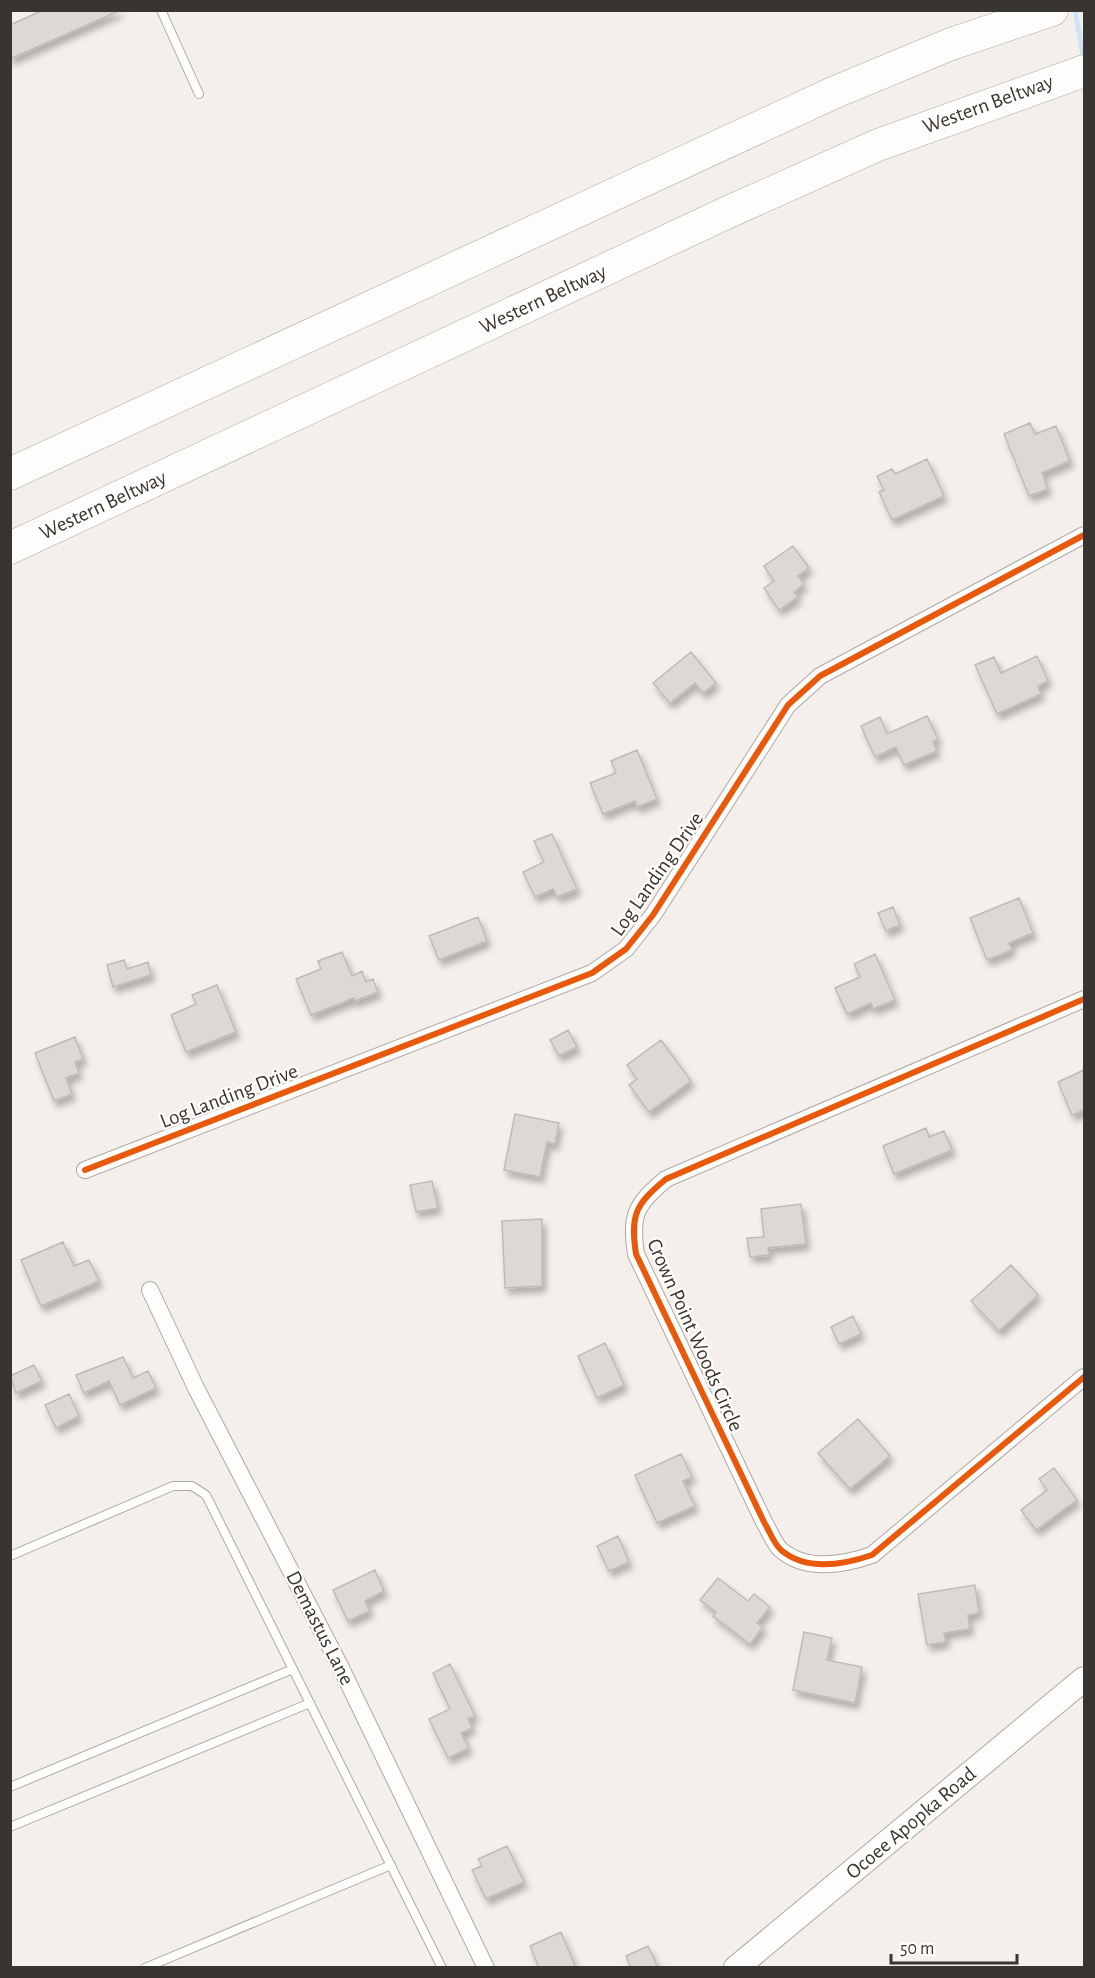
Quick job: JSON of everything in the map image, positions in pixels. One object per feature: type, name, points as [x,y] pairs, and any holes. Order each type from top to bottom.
[{"type":"highway","points":[[10,474],[833,93],[951,44],[1042,13]]},
{"type":"highway","name":"Western Beltway","points":[[10,548],[878,145],[1046,82],[1084,71]]},
{"type":"main road","name":"Ocoee Apopka Road","points":[[736,1968],[1084,1678]]},
{"type":"street","name":"Log Landing Drive","points":[[85,1170],[592,973],[626,949],[653,915],[788,705],[819,676],[1084,535]]},
{"type":"street","name":"Crown Point Woods Circle","points":[[1084,999],[666,1179],[642,1198],[632,1228],[636,1254],[764,1522],[780,1550],[804,1563],[842,1565],[872,1555],[1084,1377]]},
{"type":"street","name":"Demastus Lane","points":[[150,1290],[195,1388],[340,1666],[486,1968]]},
{"type":"lane","points":[[161,10],[199,94]]},
{"type":"lane","points":[[10,1556],[173,1486],[192,1486],[206,1495],[442,1968]]},
{"type":"lane","points":[[10,1787],[293,1669]]},
{"type":"lane","points":[[10,1827],[310,1703]]},
{"type":"lane","points":[[145,1968],[391,1865]]},
{"type":"building","points":[[43,10],[121,10],[10,59],[10,25]]},
{"type":"building","points":[[1030,423],[1035,434],[1056,426],[1070,461],[1042,473],[1048,489],[1029,496],[1004,434]]},
{"type":"building","points":[[927,459],[944,496],[892,520],[879,492],[884,490],[877,476],[892,469],[895,474]]},
{"type":"building","points":[[793,546],[809,568],[798,576],[804,584],[794,592],[798,597],[779,610],[764,588],[774,581],[764,566]]},
{"type":"building","points":[[691,652],[716,683],[703,693],[695,683],[670,703],[653,683]]},
{"type":"building","points":[[1037,656],[1048,681],[1038,686],[1041,694],[997,714],[975,665],[994,657],[1001,673]]},
{"type":"building","points":[[927,716],[938,739],[933,742],[937,751],[904,765],[896,747],[875,757],[861,726],[880,717],[887,734]]},
{"type":"building","points":[[637,750],[657,799],[637,807],[635,801],[603,814],[590,783],[616,773],[611,761]]},
{"type":"building","points":[[552,834],[577,889],[557,897],[553,889],[535,897],[523,872],[544,862],[534,841]]},
{"type":"building","points":[[1019,898],[1033,933],[1009,943],[1012,950],[987,960],[970,918]]},
{"type":"building","points":[[893,907],[900,925],[886,931],[878,913]]},
{"type":"building","points":[[478,917],[487,941],[439,960],[429,936]]},
{"type":"building","points":[[342,952],[352,976],[362,971],[366,982],[373,979],[378,992],[355,1001],[354,998],[311,1015],[296,979],[321,969],[318,961]]},
{"type":"building","points":[[875,954],[895,1000],[873,1009],[871,1003],[847,1014],[835,988],[860,977],[854,964]]},
{"type":"building","points":[[124,960],[127,969],[148,962],[151,975],[113,987],[107,965]]},
{"type":"building","points":[[217,985],[236,1032],[186,1052],[171,1015],[196,1004],[192,995]]},
{"type":"building","points":[[568,1030],[577,1047],[559,1056],[550,1040]]},
{"type":"building","points":[[75,1037],[83,1059],[75,1062],[79,1073],[66,1078],[72,1094],[54,1101],[35,1053]]},
{"type":"building","points":[[661,1040],[691,1081],[649,1112],[629,1085],[637,1079],[627,1065]]},
{"type":"building","points":[[1084,1070],[1084,1110],[1072,1115],[1058,1082]]},
{"type":"building","points":[[515,1114],[559,1123],[555,1144],[547,1142],[540,1177],[504,1170]]},
{"type":"building","points":[[926,1128],[929,1137],[944,1131],[952,1150],[894,1174],[883,1146]]},
{"type":"building","points":[[432,1181],[438,1208],[416,1212],[410,1185]]},
{"type":"building","points":[[801,1204],[806,1244],[768,1248],[769,1255],[750,1257],[747,1238],[764,1237],[761,1209]]},
{"type":"building","points":[[542,1219],[542,1286],[505,1288],[502,1221]]},
{"type":"building","points":[[63,1242],[74,1266],[89,1260],[99,1281],[41,1306],[21,1260]]},
{"type":"building","points":[[1011,1265],[1038,1295],[999,1331],[971,1301]]},
{"type":"building","points":[[853,1316],[861,1334],[839,1344],[831,1327]]},
{"type":"building","points":[[605,1343],[624,1385],[597,1398],[578,1356]]},
{"type":"building","points":[[123,1357],[133,1378],[148,1371],[156,1388],[120,1405],[109,1381],[84,1393],[76,1375]]},
{"type":"building","points":[[34,1365],[42,1381],[16,1393],[10,1376]]},
{"type":"building","points":[[69,1394],[79,1416],[56,1428],[45,1405]]},
{"type":"building","points":[[858,1419],[890,1456],[850,1489],[818,1453]]},
{"type":"building","points":[[681,1454],[692,1477],[683,1481],[695,1506],[657,1523],[635,1475]]},
{"type":"building","points":[[1054,1468],[1077,1500],[1036,1530],[1021,1510],[1047,1490],[1039,1479]]},
{"type":"building","points":[[618,1536],[629,1562],[609,1571],[597,1546]]},
{"type":"building","points":[[375,1570],[384,1591],[365,1601],[370,1611],[348,1621],[333,1590]]},
{"type":"building","points":[[718,1578],[748,1601],[754,1594],[770,1607],[757,1623],[763,1627],[750,1644],[713,1616],[716,1612],[700,1600]]},
{"type":"building","points":[[975,1585],[979,1613],[968,1615],[970,1629],[944,1633],[946,1642],[927,1645],[918,1594]]},
{"type":"building","points":[[804,1632],[832,1638],[827,1660],[862,1667],[855,1703],[793,1690]]},
{"type":"building","points":[[450,1664],[475,1716],[468,1719],[472,1728],[461,1733],[469,1748],[448,1758],[429,1719],[450,1709],[433,1673]]},
{"type":"building","points":[[507,1846],[524,1882],[486,1899],[472,1870],[482,1866],[478,1859]]},
{"type":"building","points":[[561,1932],[576,1968],[539,1968],[530,1946]]},
{"type":"building","points":[[648,1946],[658,1968],[631,1968],[626,1956]]},
{"type":"waterway","points":[[1075,10],[1084,62]]},
{"type":"cycle path","points":[[85,1170],[592,973],[626,949],[653,915],[788,705],[820,676],[1084,535]]},
{"type":"cycle path","points":[[1084,999],[666,1179],[642,1203],[635,1219],[634,1229],[636,1254],[764,1522],[778,1547],[791,1557],[802,1561],[814,1564],[837,1564],[872,1555],[1084,1377]]}]
